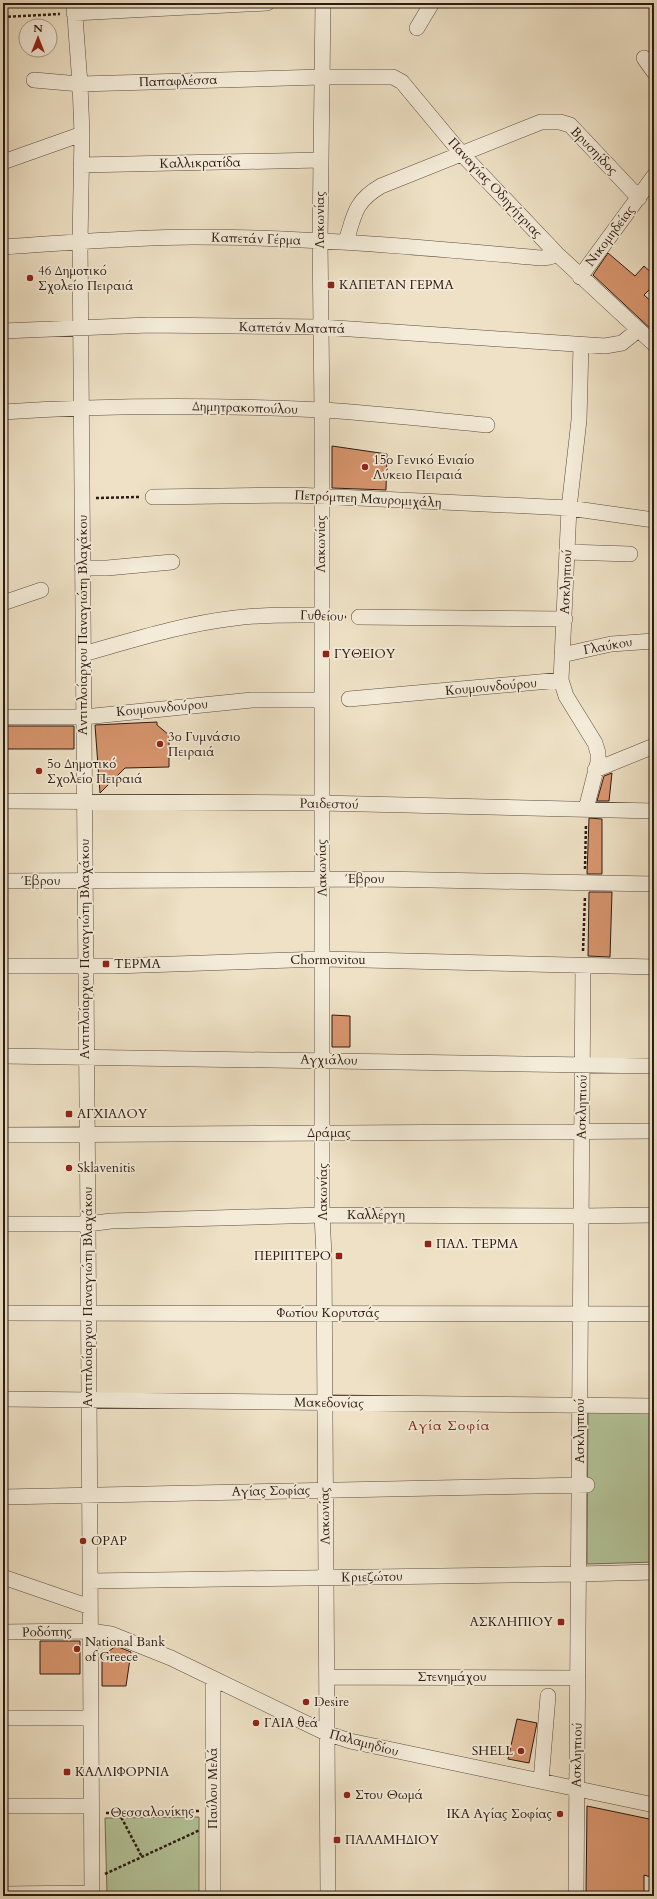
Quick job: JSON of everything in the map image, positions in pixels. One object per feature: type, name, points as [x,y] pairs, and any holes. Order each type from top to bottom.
[{"type":"street","points":[[74,8],[268,3]]},
{"type":"street","name":"Λακωνίας","points":[[323,3],[320,160],[322,410],[322,1215],[328,1896]]},
{"type":"street","points":[[417,28],[432,3]]},
{"type":"street","name":"Αντιπλοίαρχου Παναγιώτη Βλαχάκου","points":[[74,8],[82,134],[80,328],[89,1313],[92,1890]]},
{"type":"street","points":[[644,58],[654,72]]},
{"type":"street","name":"Παπαφλέσσα","points":[[34,80],[80,84],[321,76]]},
{"type":"street","name":"Παναγίας Οδηγήτριας","points":[[321,76],[387,76],[399,79],[461,153],[557,254],[580,277],[654,344]]},
{"type":"street","name":"Βρυσηίδος","points":[[461,153],[542,122],[560,122],[570,126],[639,198]]},
{"type":"street","points":[[3,162],[82,134]]},
{"type":"street","points":[[346,242],[356,208],[370,192],[461,153]]},
{"type":"street","name":"Καλλικρατίδα","points":[[81,165],[320,160]]},
{"type":"street","name":"Νικομηδείας","points":[[580,277],[654,176]]},
{"type":"street","name":"Καπετάν Γέρμα","points":[[3,247],[191,237],[346,242],[542,258],[557,254]]},
{"type":"street","name":"Καπετάν Ματαπά","points":[[3,331],[149,325],[321,328],[581,345],[615,345],[628,340],[638,330]]},
{"type":"street","name":"Ασκληπιού","points":[[581,345],[580,420],[569,508],[561,680],[566,696],[594,743],[598,753],[586,809]]},
{"type":"street","name":"Δημητρακοπούλου","points":[[3,412],[81,407],[187,406],[322,410],[487,425]]},
{"type":"street","name":"Πετρόμπεη Μαυρομιχάλη","points":[[153,497],[270,494],[321,496],[569,508],[654,520]]},
{"type":"street","points":[[567,552],[630,554]]},
{"type":"street","points":[[82,568],[107,568],[172,562]]},
{"type":"street","points":[[3,603],[41,590]]},
{"type":"street","name":"Γυθείου","points":[[83,654],[147,636],[210,621],[258,615],[321,616]]},
{"type":"street","name":"Γυθείου","points":[[359,617],[565,619]]},
{"type":"street","name":"Γλαύκου","points":[[562,655],[617,644],[654,641]]},
{"type":"street","name":"Κουμουνδούρου","points":[[349,699],[561,680]]},
{"type":"street","name":"Κουμουνδούρου","points":[[3,717],[84,717],[252,700],[321,700]]},
{"type":"street","points":[[595,770],[654,746]]},
{"type":"street","name":"Ραιδεστού","points":[[3,801],[321,803],[654,812]]},
{"type":"street","name":"Έβρου","points":[[3,881],[322,879],[654,884]]},
{"type":"street","name":"Chormovitou","points":[[3,966],[86,966],[323,959],[654,968]]},
{"type":"street","name":"Ασκληπιού","points":[[576,1896],[579,1574],[584,1485],[580,1405],[583,966]]},
{"type":"street","name":"Αγχιάλου","points":[[3,1056],[654,1066]]},
{"type":"street","name":"Δράμας","points":[[3,1136],[654,1132]]},
{"type":"street","name":"Καλλέργη","points":[[3,1224],[88,1224],[111,1221],[322,1215],[654,1215]]},
{"type":"street","name":"Φωτίου Κορυτσάς","points":[[3,1313],[654,1314]]},
{"type":"street","name":"Μακεδονίας","points":[[3,1399],[654,1406]]},
{"type":"street","name":"Αγίας Σοφίας","points":[[3,1497],[584,1485]]},
{"type":"street","name":"Κριεζώτου","points":[[90,1581],[654,1572]]},
{"type":"street","points":[[3,1577],[90,1607]]},
{"type":"street","name":"Ροδόπης","points":[[3,1632],[90,1631]]},
{"type":"street","name":"Παλαμηδίου","points":[[90,1631],[111,1634],[140,1645],[171,1658],[326,1733],[365,1746],[654,1805]]},
{"type":"street","name":"Στενημάχου","points":[[327,1677],[578,1678]]},
{"type":"street","name":"Παύλου Μελά","points":[[213,1679],[213,1896]]},
{"type":"street","points":[[542,1782],[548,1696]]},
{"type":"street","points":[[3,1718],[91,1718]]},
{"type":"street","name":"Θεσσαλονίκης","points":[[3,1806],[91,1810]]},
{"type":"street","points":[[3,1894],[92,1890]]},
{"type":"path","points":[[3,17],[74,8]]},
{"type":"path","points":[[82,498],[153,497]]},
{"type":"path","name":"Γυθείου","points":[[321,616],[359,617]]},
{"type":"path","name":"Θεσσαλονίκης","points":[[91,1810],[212,1818]]},
{"type":"path","points":[[119,1813],[142,1857]]},
{"type":"path","points":[[92,1890],[142,1857],[212,1818]]},
{"type":"green space","points":[[588,1409],[654,1409],[654,1562],[587,1564]]},
{"type":"green space","points":[[199,1817],[199,1894],[107,1894],[105,1818]]},
{"type":"building","points":[[608,253],[635,276],[644,266],[654,275],[654,285],[644,295],[654,304],[654,332],[593,275]]},
{"type":"building","name":"15ο Γενικό Ενιαίο Λύκειο Πειραιά","points":[[332,446],[387,454],[386,490],[332,488]]},
{"type":"building","points":[[157,722],[157,725],[169,735],[169,767],[125,768],[100,793],[95,725]]},
{"type":"building","points":[[3,726],[74,726],[74,749],[3,749]]},
{"type":"building","points":[[612,773],[609,801],[597,801],[604,776]]},
{"type":"building","points":[[589,818],[602,819],[602,874],[587,874]]},
{"type":"building","points":[[589,892],[612,892],[610,957],[588,956]]},
{"type":"building","points":[[332,1015],[350,1016],[350,1047],[332,1047]]},
{"type":"building","points":[[40,1641],[80,1641],[80,1674],[40,1674]]},
{"type":"building","points":[[116,1646],[131,1652],[126,1686],[102,1686],[102,1656]]},
{"type":"building","points":[[517,1719],[537,1723],[529,1763],[508,1759]]},
{"type":"building","points":[[587,1806],[654,1820],[654,1878],[644,1875],[644,1896],[586,1896]]},
{"type":"place","name":"46 Δημοτικό Σχολείο Πειραιά","points":[[30,278]]},
{"type":"place","name":"ΚΑΠΕΤΑΝ ΓΕΡΜΑ","points":[[331,285]]},
{"type":"place","name":"15ο Γενικό Ενιαίο Λύκειο Πειραιά","points":[[365,467]]},
{"type":"place","name":"ΓΥΘΕΙΟΥ","points":[[326,654]]},
{"type":"place","name":"3ο Γυμνάσιο Πειραιά","points":[[160,744]]},
{"type":"place","name":"5ο Δημοτικό Σχολείο Πειραιά","points":[[39,771]]},
{"type":"place","name":"ΤΕΡΜΑ","points":[[106,964]]},
{"type":"place","name":"ΑΓΧΙΑΛΟΥ","points":[[69,1114]]},
{"type":"place","name":"Sklavenitis","points":[[69,1168]]},
{"type":"place","name":"ΠΑΛ. ΤΕΡΜΑ","points":[[428,1244]]},
{"type":"place","name":"ΠΕΡΙΠΤΕΡΟ","points":[[339,1256]]},
{"type":"place","name":"OPAP","points":[[83,1541]]},
{"type":"place","name":"ΑΣΚΛΗΠΙΟΥ","points":[[561,1622]]},
{"type":"place","name":"National Bank of Greece","points":[[77,1649]]},
{"type":"place","name":"Desire","points":[[306,1702]]},
{"type":"place","name":"ΓΑΙΑ θεά","points":[[256,1723]]},
{"type":"place","name":"SHELL","points":[[521,1751]]},
{"type":"place","name":"ΚΑΛΛΙΦΟΡΝΙΑ","points":[[67,1772]]},
{"type":"place","name":"Στου Θωμά","points":[[347,1795]]},
{"type":"place","name":"ΙΚΑ Αγίας Σοφίας","points":[[560,1814]]},
{"type":"place","name":"ΠΑΛΑΜΗΔΙΟΥ","points":[[337,1840]]},
{"type":"district","name":"Αγία Σοφία","points":[[449,1425]]}]
